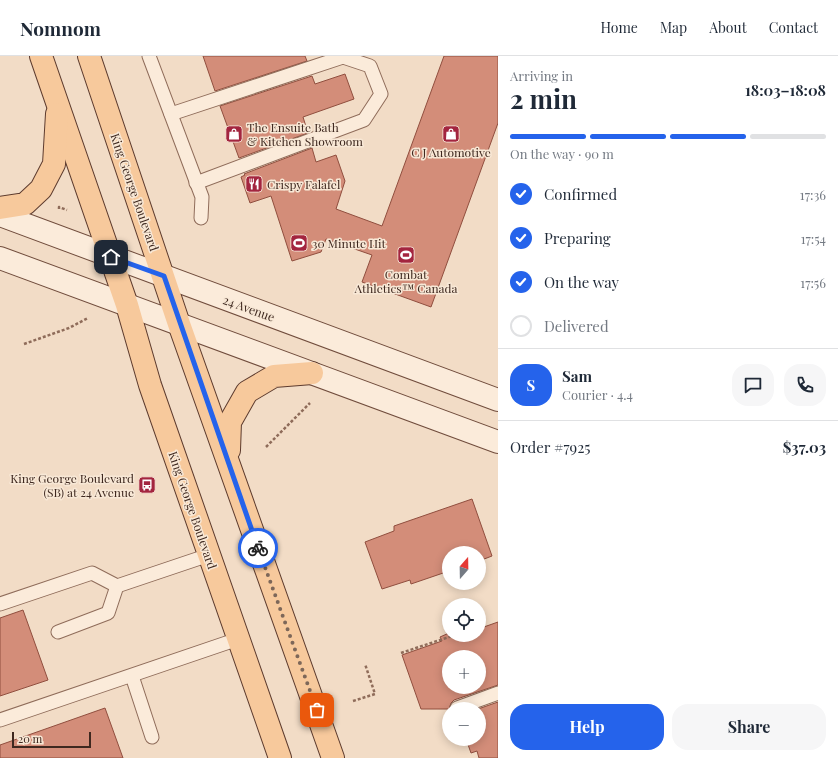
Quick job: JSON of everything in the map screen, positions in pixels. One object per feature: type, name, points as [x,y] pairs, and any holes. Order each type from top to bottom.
[{"type":"main road","name":"King George Boulevard","points":[[42,56],[127,305],[150,385],[280,758]]},
{"type":"main road","name":"King George Boulevard","points":[[89,56],[179,324],[333,758]]},
{"type":"main road","points":[[0,208],[25,204],[41,189],[54,164],[57,103]]},
{"type":"main road","name":"24 Avenue","points":[[0,215],[498,400]]},
{"type":"main road","points":[[0,258],[498,442]]},
{"type":"main road","points":[[229,463],[230,422],[247,392],[274,376],[312,373]]},
{"type":"lane","points":[[149,56],[202,197],[201,218]]},
{"type":"lane","points":[[171,114],[343,57],[370,66],[381,94],[364,120],[196,183]]},
{"type":"lane","points":[[0,604],[92,573],[117,586],[209,555]]},
{"type":"lane","points":[[58,632],[108,614],[117,586]]},
{"type":"lane","points":[[0,720],[238,640]]},
{"type":"lane","points":[[132,676],[152,736]]},
{"type":"lane","points":[[473,702],[498,693]]},
{"type":"path","points":[[24,344],[69,328],[89,317]]},
{"type":"path","points":[[266,447],[310,403]]},
{"type":"path","points":[[402,652],[442,639]]},
{"type":"path","points":[[353,701],[375,694],[365,664]]},
{"type":"building","points":[[203,56],[305,56],[307,61],[215,91]]},
{"type":"building","points":[[444,56],[498,56],[498,123],[431,307],[362,282],[372,255],[326,239],[321,252],[292,261],[271,196],[250,203],[241,177],[245,175],[244,174],[312,148],[316,162],[336,155],[345,181],[336,209],[382,226]]},
{"type":"building","points":[[345,74],[354,99],[303,117],[308,133],[239,158],[220,106],[312,76],[315,84]]},
{"type":"building","points":[[472,499],[492,556],[486,558],[486,546],[442,546],[442,573],[411,584],[410,580],[382,589],[365,542],[394,531],[394,526]]},
{"type":"building","points":[[23,610],[48,680],[0,696],[0,618]]},
{"type":"building","points":[[498,622],[498,685],[486,689],[486,650],[442,650],[442,694],[472,694],[452,702],[442,702],[442,709],[421,709],[402,655],[442,641],[486,642],[486,626]]},
{"type":"building","points":[[498,702],[498,758],[479,758],[477,751],[471,753],[468,746],[486,746],[486,706]]},
{"type":"building","points":[[105,708],[123,758],[0,758],[0,745]]},
{"type":"way so far","points":[[258,548],[317,710]]},
{"type":"place","name":"The Ensuite Bath & Kitchen Showroom","points":[[234,134]]},
{"type":"place","name":"C J Automotive","points":[[451,134]]},
{"type":"place","name":"Crispy Falafel","points":[[254,184]]},
{"type":"place","name":"30 Minute Hit","points":[[299,243]]},
{"type":"place","name":"Combat Athletics™ Canada","points":[[406,255]]},
{"type":"place","name":"King George Boulevard (SB) at 24 Avenue","points":[[147,485]]},
{"type":"route","points":[[111,257],[164,276],[179,324],[258,548]]}]
